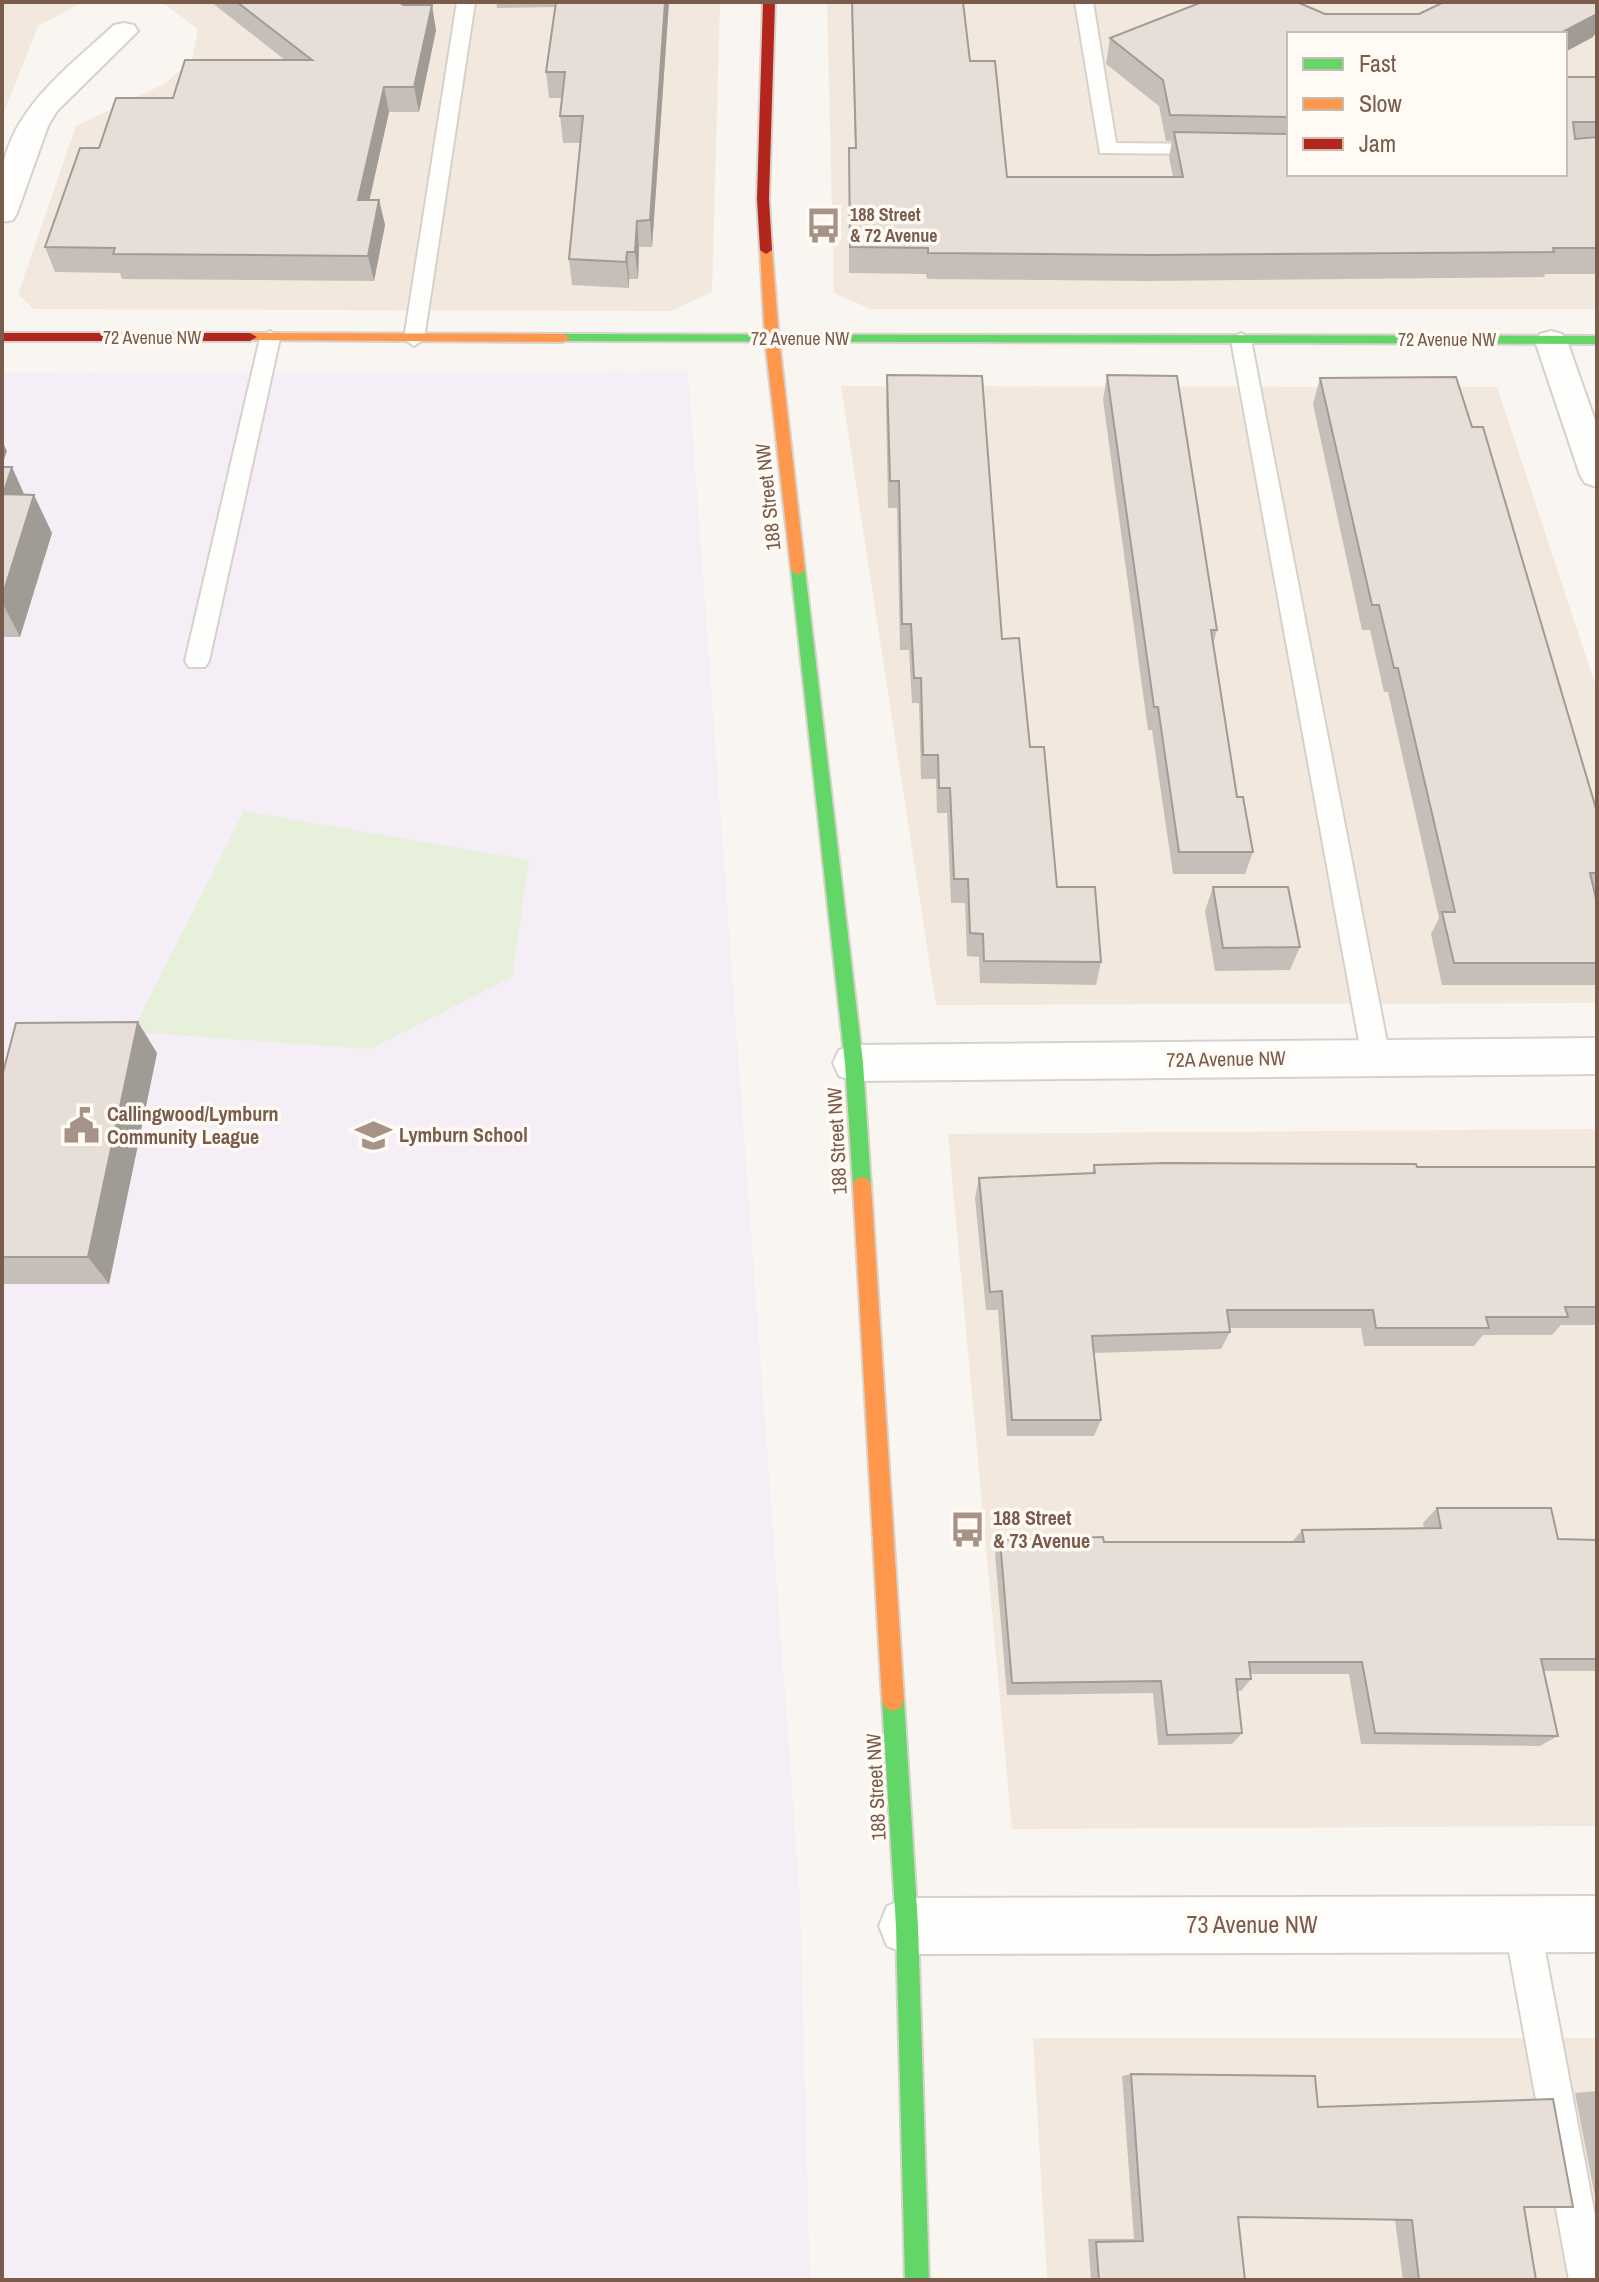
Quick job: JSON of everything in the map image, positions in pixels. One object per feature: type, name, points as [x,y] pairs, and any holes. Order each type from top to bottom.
[{"type":"street","name":"188 Street NW","points":[[769,2],[763,199],[772,339],[854,1063],[907,1926],[917,2280]]},
{"type":"street","points":[[2,213],[33,126],[45,106],[124,31]]},
{"type":"street","name":"72 Avenue NW","points":[[2,337],[1597,340]]},
{"type":"street","points":[[1551,341],[1597,475]]},
{"type":"street","name":"72A Avenue NW","points":[[854,1063],[1597,1056]]},
{"type":"street","name":"73 Avenue NW","points":[[907,1926],[1597,1924]]},
{"type":"lane","points":[[414,339],[466,2]]},
{"type":"lane","points":[[1084,2],[1107,149],[1228,150]]},
{"type":"lane","points":[[197,661],[270,338]]},
{"type":"lane","points":[[1241,340],[1376,1058]]},
{"type":"lane","points":[[1522,1924],[1588,2280]]},
{"type":"shaded area","points":[[2,2],[83,2],[38,26],[2,117]]},
{"type":"shaded area","points":[[115,2],[720,2],[712,292],[671,311],[34,309],[18,294],[76,126],[164,84],[192,61],[198,29],[163,3]]},
{"type":"shaded area","points":[[827,2],[1597,2],[1597,309],[871,309],[834,293]]},
{"type":"shaded area","name":"Lymburn School","points":[[688,371],[800,1899],[810,2280],[2,2280],[2,372]]},
{"type":"shaded area","points":[[841,386],[1497,387],[1597,690],[1597,1003],[936,1005]]},
{"type":"shaded area","points":[[1597,1129],[1597,1826],[1012,1829],[948,1134]]},
{"type":"shaded area","points":[[1033,2038],[1597,2038],[1597,2280],[1047,2280]]},
{"type":"green space","points":[[244,811],[529,860],[512,977],[370,1049],[132,1032]]},
{"type":"building","points":[[237,2],[399,2],[403,5],[432,5],[414,87],[384,87],[358,200],[379,200],[368,256],[113,254],[115,248],[45,247],[80,148],[99,148],[116,98],[173,98],[185,60],[312,60]]},
{"type":"building","points":[[556,2],[665,2],[650,220],[637,221],[635,252],[627,252],[626,262],[569,259],[583,116],[560,116],[565,72],[546,72]]},
{"type":"building","points":[[852,2],[963,2],[970,61],[995,61],[1007,177],[1183,177],[1174,132],[1287,134],[1287,176],[1567,176],[1567,77],[1597,77],[1597,122],[1573,122],[1575,139],[1597,137],[1597,248],[1553,248],[1554,252],[1152,255],[928,253],[928,248],[850,247],[849,148],[856,148]]},
{"type":"building","points":[[1202,2],[1297,2],[1325,14],[1419,14],[1444,2],[1597,2],[1597,14],[1563,32],[1287,32],[1287,117],[1170,115],[1163,80],[1110,38]]},
{"type":"building","points":[[887,375],[982,376],[1002,639],[1019,638],[1030,747],[1044,747],[1057,887],[1095,887],[1101,962],[984,961],[983,934],[970,933],[968,879],[954,879],[950,788],[939,788],[938,755],[923,755],[921,678],[914,678],[911,624],[902,624],[899,481],[890,481]]},
{"type":"building","points":[[1107,375],[1177,376],[1217,630],[1211,630],[1237,797],[1243,797],[1253,852],[1179,852],[1158,707],[1154,707]]},
{"type":"building","points":[[1456,377],[1472,427],[1483,427],[1597,812],[1597,873],[1590,873],[1597,903],[1597,963],[1454,963],[1442,912],[1455,912],[1398,668],[1394,668],[1379,605],[1372,605],[1320,378]]},
{"type":"building","points":[[2,467],[12,467],[3,494],[34,495],[2,597]]},
{"type":"building","points":[[1213,887],[1288,887],[1300,947],[1223,948]]},
{"type":"building","name":"Callingwood/Lymburn Community League","points":[[138,1022],[88,1257],[2,1257],[2,1076],[16,1023]]},
{"type":"building","points":[[1094,1165],[1597,1167],[1597,1307],[1565,1307],[1568,1317],[1486,1317],[1489,1328],[1376,1328],[1373,1310],[1227,1310],[1230,1332],[1092,1336],[1101,1420],[1012,1420],[1002,1291],[990,1292],[979,1178],[1095,1173]]},
{"type":"building","points":[[1437,1508],[1551,1508],[1558,1539],[1597,1540],[1597,1659],[1541,1659],[1558,1736],[1375,1733],[1362,1662],[1249,1662],[1251,1679],[1236,1679],[1242,1733],[1167,1735],[1161,1681],[1012,1683],[1000,1540],[1103,1537],[1104,1542],[1304,1542],[1302,1530],[1441,1528]]},
{"type":"building","points":[[1131,2074],[1315,2076],[1318,2107],[1553,2099],[1573,2207],[1524,2207],[1536,2280],[1419,2280],[1412,2220],[1238,2217],[1245,2280],[1099,2280],[1096,2242],[1143,2241]]},
{"type":"traffic: fast","points":[[563,338],[1597,340]]},
{"type":"traffic: fast","points":[[798,570],[854,1063],[862,1185]]},
{"type":"traffic: fast","points":[[893,1700],[907,1926],[917,2280]]},
{"type":"traffic: slow","points":[[766,250],[772,339],[798,570]]},
{"type":"traffic: slow","points":[[250,337],[563,338]]},
{"type":"traffic: slow","points":[[862,1185],[893,1700]]},
{"type":"traffic: jam","points":[[766,250],[763,199],[769,2]]},
{"type":"traffic: jam","points":[[2,337],[250,337]]},
{"type":"place","name":"188 Street & 72 Avenue","points":[[824,225]]},
{"type":"place","name":"Callingwood/Lymburn Community League","points":[[81,1125]]},
{"type":"place","name":"Lymburn School","points":[[373,1135]]},
{"type":"place","name":"188 Street & 73 Avenue","points":[[967,1530]]}]
